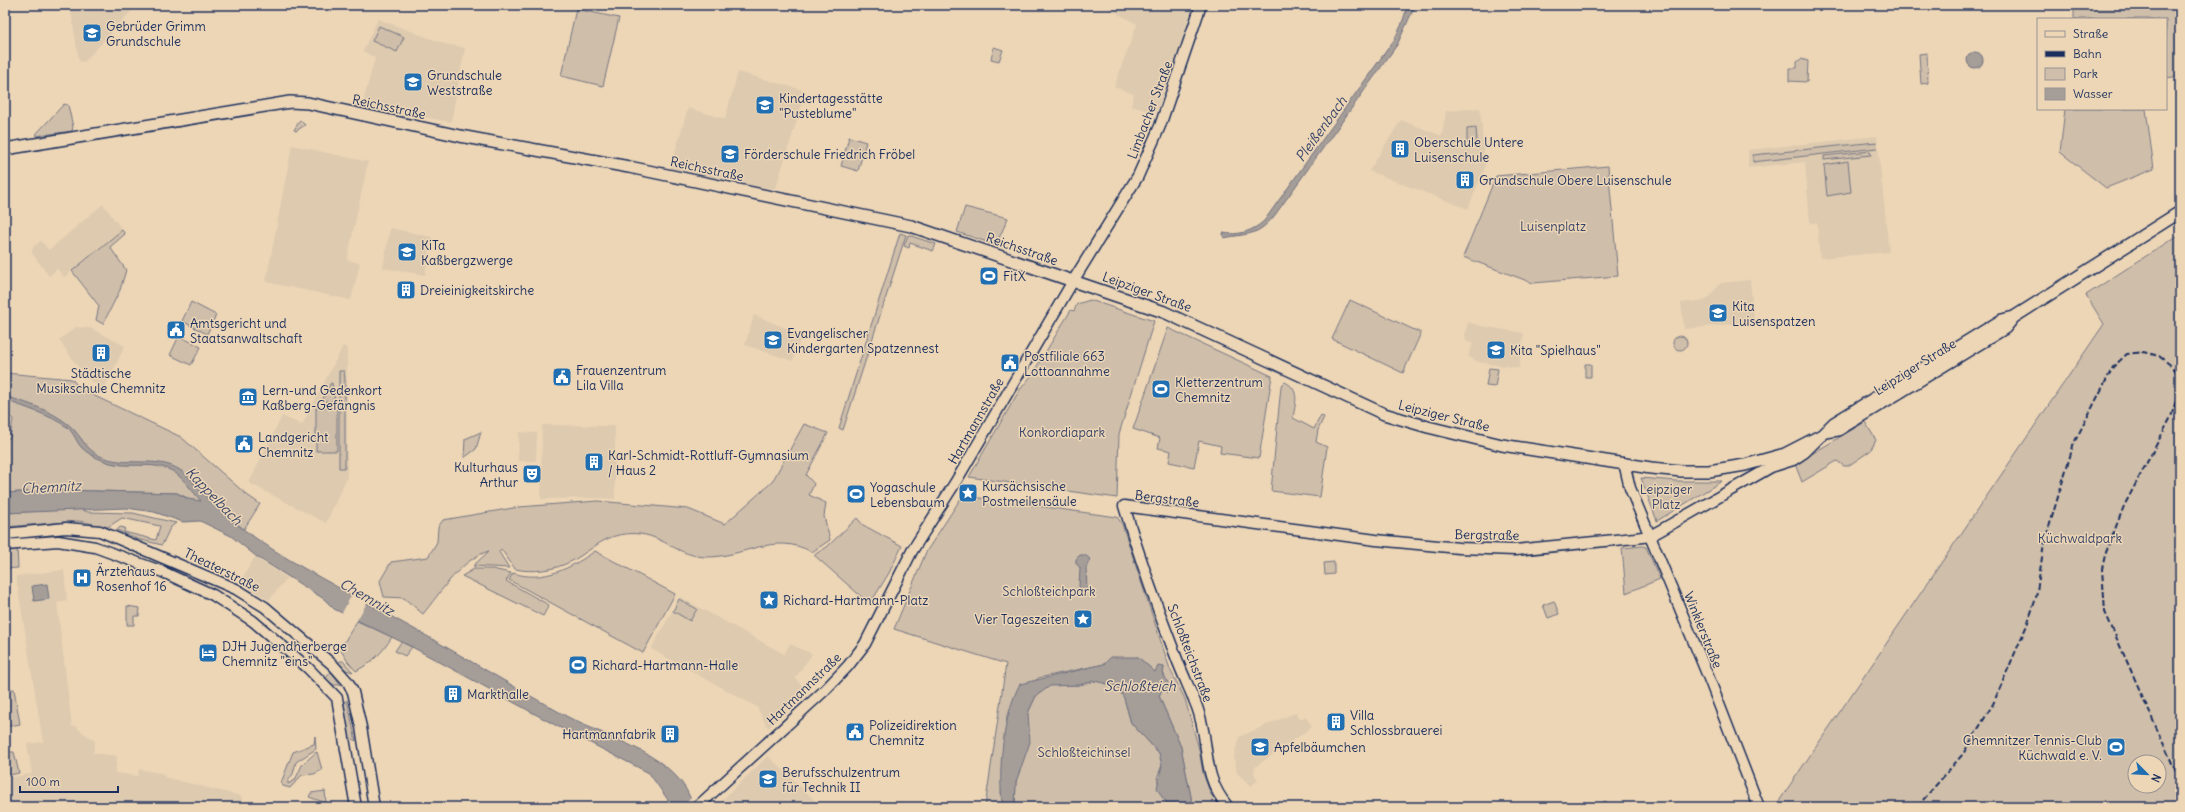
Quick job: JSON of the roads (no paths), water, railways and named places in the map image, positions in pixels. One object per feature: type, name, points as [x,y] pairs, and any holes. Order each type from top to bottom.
[{"type":"main road","name":"Limbacher Straße","points":[[1074,281],[1132,186],[1149,153],[1175,87],[1201,5]]},
{"type":"main road","name":"Reichsstraße","points":[[5,149],[271,106],[300,110],[328,108],[901,223],[1074,281]]},
{"type":"main road","name":"Leipziger Straße","points":[[1074,281],[1180,318],[1350,399],[1396,418],[1502,445],[1624,464],[1682,471],[1727,469],[1780,456],[1824,434],[1834,423],[2002,320],[2014,317],[2180,212]]},
{"type":"main road","name":"Hartmannstraße","points":[[698,807],[825,690],[857,656],[868,638],[912,551],[955,483],[1074,281]]},
{"type":"main road","name":"Bergstraße","points":[[1124,506],[1409,544],[1504,550],[1650,536],[1771,467],[1793,460],[1805,452],[1824,434]]},
{"type":"main road","name":"Winklerstraße","points":[[1624,464],[1627,479],[1759,807]]},
{"type":"main road","name":"Schloßteichstraße","points":[[1124,506],[1163,623],[1197,707],[1203,726],[1209,772],[1214,789],[1228,807]]},
{"type":"main road","name":"Theaterstraße","points":[[5,534],[66,528],[100,531],[236,589],[269,610],[340,671],[348,682],[353,692],[361,727],[374,807]]},
{"type":"main road","name":"Theaterstraße","points":[[5,545],[58,541],[95,547],[169,575],[213,595],[253,622],[308,668],[337,698],[356,807]]},
{"type":"water","points":[[1408,5],[1414,5],[1413,10],[1397,45],[1275,215],[1258,231],[1224,238],[1223,233],[1234,234],[1245,232],[1255,228],[1264,221],[1394,40],[1401,26]]},
{"type":"water","points":[[1975,52],[1981,54],[1983,60],[1981,66],[1975,68],[1969,66],[1967,60],[1969,54]]},
{"type":"water","points":[[5,396],[22,401],[62,420],[73,429],[91,450],[100,456],[120,461],[161,463],[180,470],[188,476],[209,500],[226,516],[257,539],[288,559],[431,638],[568,717],[642,751],[659,762],[675,775],[686,789],[693,807],[673,807],[649,773],[557,726],[412,647],[334,609],[324,599],[257,557],[231,536],[200,521],[183,522],[154,512],[126,508],[5,513],[5,493],[56,490],[177,493],[188,499],[201,501],[185,482],[174,472],[157,466],[120,465],[96,458],[81,447],[67,427],[60,422],[5,400]]},
{"type":"water","points":[[1080,555],[1085,555],[1090,559],[1086,568],[1087,589],[1080,589],[1079,586],[1080,568],[1076,563],[1076,559]]},
{"type":"water","points":[[47,584],[49,599],[34,601],[32,586]]},
{"type":"water","name":"Schloßteich","points":[[1111,657],[1138,657],[1155,672],[1158,666],[1164,667],[1163,673],[1171,690],[1167,693],[1163,687],[1159,696],[1181,747],[1193,807],[1171,807],[1162,797],[1157,788],[1162,765],[1159,753],[1131,723],[1124,698],[1117,686],[1095,681],[1079,685],[1050,686],[1036,696],[1028,713],[1030,742],[1016,782],[1015,807],[1003,807],[1001,793],[1001,761],[1003,744],[1009,711],[1020,684],[1104,664]]},
{"type":"railway","points":[[1917,807],[1963,754],[1993,704],[2027,625],[2036,598],[2044,544],[2074,443],[2113,367],[2127,354],[2143,352],[2159,356],[2173,367],[2177,373],[2179,391],[2171,417],[2124,506],[2105,555],[2102,569],[2105,612],[2180,781]]},
{"type":"place","name":"Gebrüder Grimm Grundschule","points":[[92,33]]},
{"type":"place","name":"Grundschule Weststraße","points":[[413,82]]},
{"type":"place","name":"Kindertagesstätte \"Pusteblume\"","points":[[765,105]]},
{"type":"place","name":"Oberschule Untere Luisenschule","points":[[1400,149]]},
{"type":"place","name":"Förderschule Friedrich Fröbel","points":[[730,154]]},
{"type":"place","name":"Grundschule Obere Luisenschule","points":[[1465,180]]},
{"type":"place","name":"KiTa Kaßbergzwerge","points":[[407,252]]},
{"type":"place","name":"FitX","points":[[989,276]]},
{"type":"place","name":"Dreieinigkeitskirche","points":[[406,290]]},
{"type":"place","name":"Kita Luisenspatzen","points":[[1718,313]]},
{"type":"place","name":"Amtsgericht und Staatsanwaltschaft","points":[[176,330]]},
{"type":"place","name":"Evangelischer Kindergarten Spatzennest","points":[[773,340]]},
{"type":"place","name":"Kita \"Spielhaus\"","points":[[1496,350]]},
{"type":"place","name":"Städtische Musikschule Chemnitz","points":[[101,353]]},
{"type":"place","name":"Postfiliale 663 Lottoannahme","points":[[1010,363]]},
{"type":"place","name":"Frauenzentrum Lila Villa","points":[[562,377]]},
{"type":"place","name":"Kletterzentrum Chemnitz","points":[[1161,389]]},
{"type":"place","name":"Lern-und Gedenkort Kaßberg-Gefängnis","points":[[248,397]]},
{"type":"place","name":"Landgericht Chemnitz","points":[[244,444]]},
{"type":"place","name":"Karl-Schmidt-Rottluff-Gymnasium / Haus 2","points":[[594,462]]},
{"type":"place","name":"Kulturhaus Arthur","points":[[532,474]]},
{"type":"place","name":"Kursächsische Postmeilensäule","points":[[968,493]]},
{"type":"place","name":"Yogaschule Lebensbaum","points":[[856,494]]},
{"type":"place","name":"Ärztehaus Rosenhof 16","points":[[82,578]]},
{"type":"place","name":"Richard-Hartmann-Platz","points":[[769,600]]},
{"type":"place","name":"Vier Tageszeiten","points":[[1083,619]]},
{"type":"place","name":"DJH Jugendherberge Chemnitz \"eins\"","points":[[208,653]]},
{"type":"place","name":"Richard-Hartmann-Halle","points":[[578,665]]},
{"type":"place","name":"Markthalle","points":[[453,694]]},
{"type":"place","name":"Villa Schlossbrauerei","points":[[1336,722]]},
{"type":"place","name":"Polizeidirektion Chemnitz","points":[[855,732]]},
{"type":"place","name":"Hartmannfabrik","points":[[670,734]]},
{"type":"place","name":"Apfelbäumchen","points":[[1260,747]]},
{"type":"place","name":"Chemnitzer Tennis-Club Küchwald e. V.","points":[[2116,747]]},
{"type":"place","name":"Berufsschulzentrum für Technik II","points":[[768,779]]},
{"type":"water label","name":"Pleißenbach","points":[[1321,129]]},
{"type":"water label","name":"Chemnitz","points":[[51,487]]},
{"type":"water label","name":"Kappelbach","points":[[214,496]]},
{"type":"water label","name":"Chemnitz","points":[[367,597]]},
{"type":"park label","name":"Luisenplatz","points":[[1553,226]]},
{"type":"park label","name":"Konkordiapark","points":[[1062,432]]},
{"type":"park label","name":"Leipziger Platz","points":[[1666,496]]},
{"type":"park label","name":"Küchwaldpark","points":[[2080,538]]},
{"type":"park label","name":"Schloßteichpark","points":[[1049,591]]},
{"type":"park label","name":"Schloßteichinsel","points":[[1084,752]]}]
